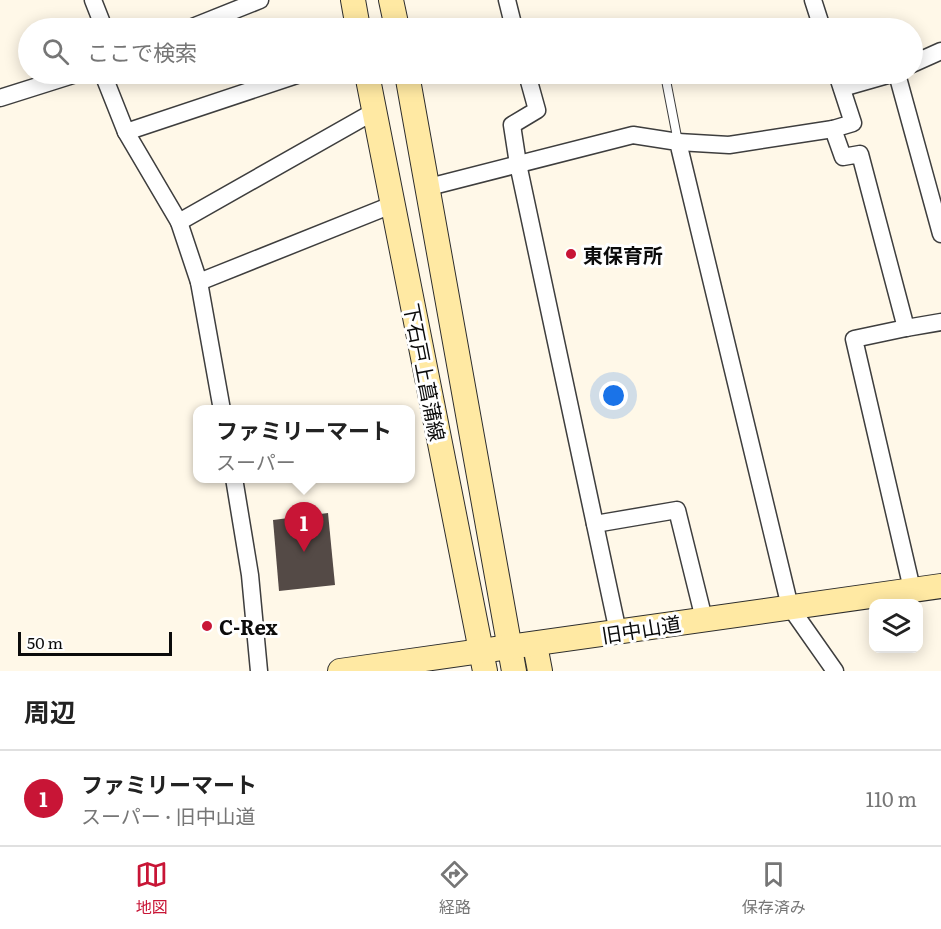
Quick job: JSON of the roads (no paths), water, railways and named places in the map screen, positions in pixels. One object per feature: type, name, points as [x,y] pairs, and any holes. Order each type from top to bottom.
[{"type":"main road","points":[[352,0],[356,18]]},
{"type":"main road","points":[[391,0],[396,18]]},
{"type":"main road","name":"下石戸上菖蒲線","points":[[369,84],[482,665]]},
{"type":"main road","name":"下石戸上菖蒲線","points":[[409,84],[512,659]]},
{"type":"main road","name":"旧中山道","points":[[340,671],[482,665],[512,659],[535,645],[941,586]]},
{"type":"main road","points":[[535,645],[540,671]]},
{"type":"street","points":[[93,0],[100,18]]},
{"type":"street","points":[[215,18],[260,0]]},
{"type":"street","points":[[507,0],[512,18]]},
{"type":"street","points":[[813,0],[819,18]]},
{"type":"street","points":[[923,59],[941,51]]},
{"type":"street","points":[[0,98],[44,84]]},
{"type":"street","points":[[107,84],[126,132],[179,222],[199,282],[221,405]]},
{"type":"street","points":[[126,132],[270,84]]},
{"type":"street","points":[[530,84],[537,110],[512,125],[518,164],[618,632]]},
{"type":"street","points":[[429,187],[633,135],[678,142],[729,145],[832,129],[853,123],[840,84]]},
{"type":"street","points":[[900,84],[941,234]]},
{"type":"street","points":[[179,222],[375,111]]},
{"type":"street","points":[[832,129],[843,157],[860,154],[906,328]]},
{"type":"street","points":[[678,142],[790,607],[835,671]]},
{"type":"street","points":[[199,282],[394,204]]},
{"type":"street","points":[[912,589],[854,339],[941,322]]},
{"type":"street","points":[[235,483],[250,575],[259,671]]},
{"type":"street","points":[[595,524],[677,510],[704,619]]},
{"type":"lane","points":[[666,84],[678,142]]},
{"type":"place","name":"東保育所","points":[[571,254]]},
{"type":"place","name":"ファミリーマート","points":[[304,552]]},
{"type":"place","name":"C-Rex","points":[[207,626]]}]
